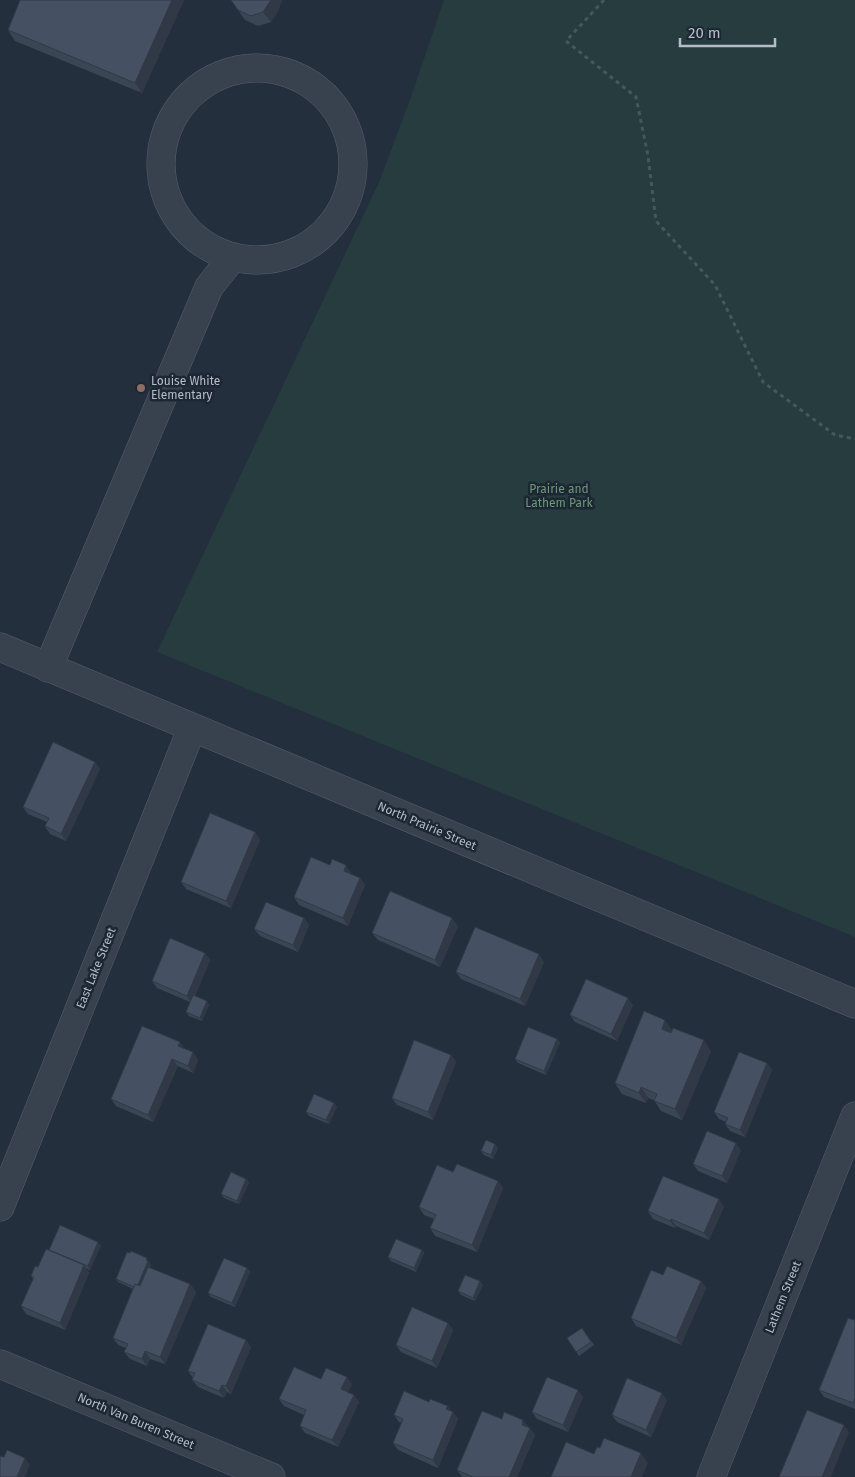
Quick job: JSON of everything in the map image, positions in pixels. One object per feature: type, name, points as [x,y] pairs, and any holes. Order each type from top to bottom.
[{"type":"street","points":[[255,68],[284,72],[305,81],[322,94],[336,110],[346,129],[352,150],[349,192],[340,212],[328,229],[312,243],[293,253],[273,259],[252,261],[232,258],[212,250],[195,238],[181,223],[170,205],[163,186],[160,163],[164,141],[171,120],[184,102],[200,87],[219,76],[240,69],[255,68]]},
{"type":"street","points":[[48,668],[209,287],[232,258]]},
{"type":"street","name":"North Prairie Street","points":[[0,648],[855,1004]]},
{"type":"street","name":"East Lake Street","points":[[0,1207],[192,728]]},
{"type":"street","name":"Lathem Street","points":[[711,1477],[855,1116]]},
{"type":"street","name":"North Van Buren Street","points":[[0,1364],[272,1477]]},
{"type":"path","points":[[604,0],[566,41],[636,97],[648,156],[656,221],[715,284],[763,382],[834,435],[855,439]]},
{"type":"green space","name":"Prairie and Lathem Park","points":[[444,0],[855,0],[855,937],[157,652],[380,180]]},
{"type":"building","points":[[20,0],[172,0],[135,83],[8,30]]},
{"type":"building","points":[[231,0],[271,0],[263,12],[251,16],[238,10]]},
{"type":"building","points":[[53,742],[95,762],[61,834],[45,826],[49,818],[23,807]]},
{"type":"building","points":[[210,813],[255,832],[226,901],[181,882]]},
{"type":"building","points":[[311,857],[330,865],[332,859],[346,865],[344,871],[360,878],[343,918],[294,897]]},
{"type":"building","points":[[390,891],[452,918],[435,960],[372,933]]},
{"type":"building","points":[[266,902],[304,918],[293,945],[254,929]]},
{"type":"building","points":[[475,927],[539,954],[520,999],[456,972]]},
{"type":"building","points":[[170,938],[205,953],[187,996],[152,981]]},
{"type":"building","points":[[586,979],[628,998],[611,1034],[570,1015]]},
{"type":"building","points":[[193,995],[207,1001],[200,1018],[186,1012]]},
{"type":"building","points":[[644,1011],[665,1020],[662,1029],[671,1033],[673,1028],[704,1040],[675,1109],[654,1101],[657,1094],[641,1087],[639,1093],[615,1083]]},
{"type":"building","points":[[142,1026],[180,1042],[178,1046],[193,1052],[188,1066],[172,1059],[148,1115],[111,1099]]},
{"type":"building","points":[[528,1027],[557,1039],[544,1071],[515,1059]]},
{"type":"building","points":[[414,1040],[451,1055],[428,1112],[392,1098]]},
{"type":"building","points":[[739,1052],[767,1063],[740,1130],[725,1124],[728,1118],[714,1112]]},
{"type":"building","points":[[314,1094],[334,1103],[326,1120],[306,1112]]},
{"type":"building","points":[[707,1131],[736,1143],[722,1176],[693,1164]]},
{"type":"building","points":[[486,1140],[495,1144],[491,1155],[481,1151]]},
{"type":"building","points":[[457,1164],[498,1181],[472,1245],[430,1228],[436,1215],[419,1207],[437,1165],[453,1172]]},
{"type":"building","points":[[231,1172],[246,1179],[237,1201],[221,1194]]},
{"type":"building","points":[[663,1176],[719,1199],[704,1233],[648,1211]]},
{"type":"building","points":[[60,1225],[98,1242],[88,1266],[49,1250]]},
{"type":"building","points":[[396,1239],[422,1250],[414,1268],[388,1257]]},
{"type":"building","points":[[46,1249],[84,1265],[60,1323],[21,1306],[34,1277],[31,1276],[35,1266],[38,1267]]},
{"type":"building","points":[[131,1251],[147,1258],[146,1260],[148,1261],[138,1285],[135,1284],[134,1287],[116,1279],[127,1252],[130,1253]]},
{"type":"building","points":[[224,1258],[247,1268],[232,1303],[208,1293]]},
{"type":"building","points":[[667,1266],[701,1281],[676,1338],[631,1318],[651,1270],[663,1275]]},
{"type":"building","points":[[148,1267],[190,1284],[160,1357],[145,1351],[142,1359],[124,1352],[128,1344],[113,1338],[135,1284],[140,1286]]},
{"type":"building","points":[[465,1275],[480,1281],[473,1298],[458,1291]]},
{"type":"building","points":[[412,1307],[448,1323],[432,1361],[396,1345]]},
{"type":"building","points":[[848,1318],[855,1320],[855,1398],[853,1403],[819,1390]]},
{"type":"building","points":[[208,1324],[246,1340],[226,1386],[222,1385],[219,1391],[192,1380],[195,1373],[188,1371]]},
{"type":"building","points":[[582,1328],[591,1342],[576,1352],[567,1338]]},
{"type":"building","points":[[294,1367],[321,1379],[326,1368],[347,1377],[341,1389],[354,1395],[332,1440],[300,1426],[306,1410],[279,1399]]},
{"type":"building","points":[[547,1377],[578,1390],[563,1425],[532,1412]]},
{"type":"building","points":[[627,1378],[662,1393],[646,1430],[612,1415]]},
{"type":"building","points":[[404,1391],[429,1402],[430,1399],[448,1406],[446,1409],[453,1412],[433,1460],[393,1443],[403,1419],[394,1415]]},
{"type":"building","points":[[807,1410],[844,1425],[822,1477],[779,1477]]},
{"type":"building","points":[[482,1411],[502,1419],[504,1412],[523,1420],[522,1425],[530,1428],[509,1477],[473,1477],[457,1470]]},
{"type":"building","points":[[604,1438],[641,1453],[631,1477],[551,1477],[566,1442],[594,1454],[597,1447],[600,1448]]},
{"type":"building","points":[[7,1450],[25,1458],[17,1477],[0,1477],[0,1456],[4,1457]]},
{"type":"place","name":"Louise White Elementary","points":[[141,388]]}]
